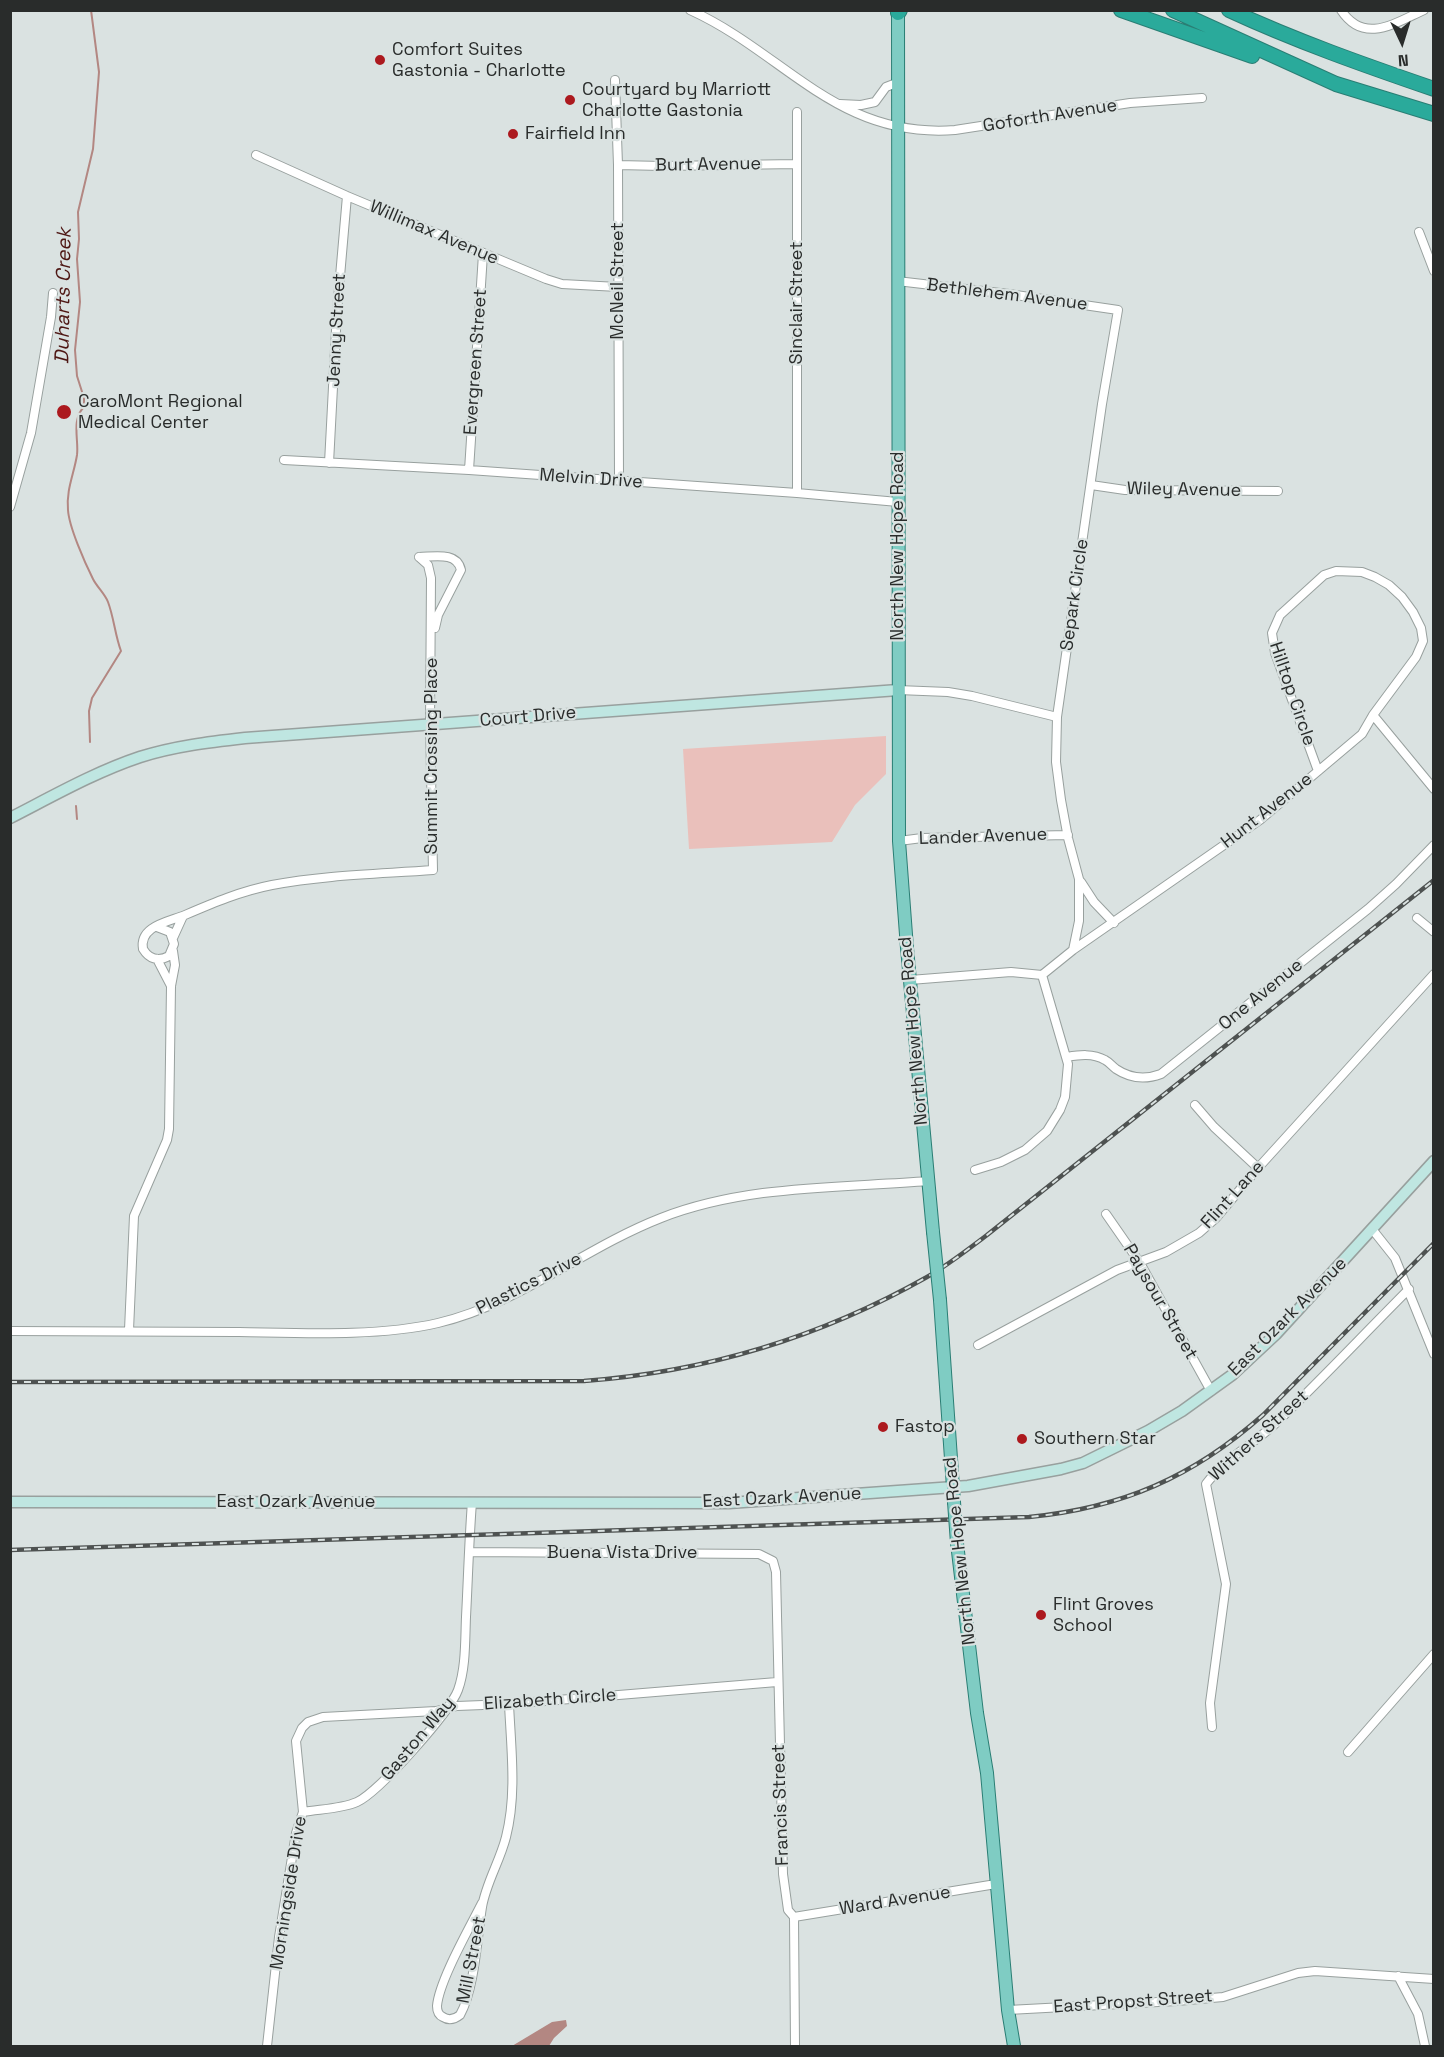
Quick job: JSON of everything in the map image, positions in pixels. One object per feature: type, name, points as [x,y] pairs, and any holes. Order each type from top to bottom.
[{"type":"highway","points":[[1120,10],[1336,84],[1434,114]]},
{"type":"highway","points":[[1173,10],[1336,84]]},
{"type":"highway","points":[[1229,10],[1275,32],[1434,89]]},
{"type":"main road","name":"North New Hope Road","points":[[899,11],[897,281],[899,841],[940,1300],[957,1543],[987,1773],[1008,2010],[1014,2046]]},
{"type":"main road","name":"Court Drive","points":[[10,818],[104,770],[169,749],[245,738],[898,690]]},
{"type":"main road","name":"East Ozark Avenue","points":[[10,1502],[729,1503],[953,1487],[1012,1479],[1083,1463],[1148,1431],[1232,1375],[1276,1334],[1434,1161]]},
{"type":"street","name":"Goforth Avenue","points":[[690,10],[715,23],[834,103],[857,114],[898,128],[934,132],[955,130],[1130,103],[1202,98]]},
{"type":"street","points":[[1341,10],[1356,25],[1374,31],[1424,10]]},
{"type":"street","name":"McNeil Street","points":[[615,80],[618,165],[619,481]]},
{"type":"street","points":[[834,103],[861,105],[875,102],[886,87],[899,82]]},
{"type":"street","name":"Sinclair Street","points":[[797,112],[797,493]]},
{"type":"street","name":"Willimax Avenue","points":[[256,156],[483,254],[561,284],[618,287]]},
{"type":"street","name":"Burt Avenue","points":[[618,165],[797,164]]},
{"type":"street","name":"Jenny Street","points":[[329,463],[346,196]]},
{"type":"street","points":[[1419,232],[1434,271]]},
{"type":"street","name":"Evergreen Street","points":[[470,470],[483,254]]},
{"type":"street","name":"Bethlehem Avenue","points":[[897,281],[1118,310]]},
{"type":"street","points":[[10,507],[30,433],[51,317],[53,293]]},
{"type":"street","name":"Separk Circle","points":[[1073,950],[1079,921],[1079,879],[1068,835],[1056,762],[1058,717],[1118,310]]},
{"type":"street","name":"Melvin Drive","points":[[284,460],[470,470],[897,502]]},
{"type":"street","name":"Wiley Avenue","points":[[1091,485],[1125,490],[1278,491]]},
{"type":"street","name":"Summit Crossing Place","points":[[183,916],[226,897],[272,885],[433,870],[430,725],[431,578],[428,565],[419,557],[451,558],[459,564],[460,570],[438,615],[432,641]]},
{"type":"street","name":"Hilltop Circle","points":[[1318,771],[1275,653],[1272,633],[1280,615],[1324,575],[1336,571],[1362,572],[1389,585],[1402,597],[1421,628],[1423,641],[1416,657],[1373,715]]},
{"type":"street","name":"Court Drive","points":[[898,690],[948,692],[972,696],[1058,717]]},
{"type":"street","points":[[1373,715],[1434,789]]},
{"type":"street","name":"Hunt Avenue","points":[[1073,950],[1260,820],[1362,734],[1373,715]]},
{"type":"street","name":"Lander Avenue","points":[[899,841],[922,838],[1068,835]]},
{"type":"street","name":"One Avenue","points":[[1067,1057],[1094,1056],[1104,1059],[1129,1076],[1142,1079],[1161,1074],[1368,909],[1434,845]]},
{"type":"street","name":"Separk Circle","points":[[1079,879],[1094,902],[1113,923]]},
{"type":"street","points":[[171,986],[157,960],[146,954],[142,943],[147,932],[183,916]]},
{"type":"street","points":[[129,1330],[134,1216],[167,1140],[169,1129],[171,986],[175,965],[172,951],[173,938],[183,916]]},
{"type":"street","points":[[1417,918],[1434,932]]},
{"type":"street","points":[[157,927],[164,928],[173,938]]},
{"type":"street","points":[[910,980],[1011,972],[1042,975],[1073,950]]},
{"type":"street","points":[[157,960],[163,959],[172,951]]},
{"type":"street","name":"Flint Lane","points":[[978,1345],[1117,1270],[1166,1252],[1199,1233],[1216,1218],[1258,1168],[1434,974]]},
{"type":"street","points":[[975,1170],[1013,1158],[1025,1150],[1047,1131],[1056,1119],[1065,1097],[1068,1074],[1067,1057],[1042,975]]},
{"type":"street","points":[[1195,1105],[1214,1127],[1258,1168]]},
{"type":"street","name":"Plastics Drive","points":[[10,1331],[327,1333],[405,1328],[434,1323],[496,1304],[633,1230],[662,1217],[700,1205],[772,1192],[928,1181]]},
{"type":"street","name":"Paysour Street","points":[[1106,1214],[1140,1263],[1211,1391]]},
{"type":"street","points":[[1372,1229],[1395,1258],[1434,1354]]},
{"type":"street","name":"Withers Street","points":[[1212,1727],[1210,1703],[1227,1584],[1206,1484],[1215,1472],[1259,1439],[1299,1401],[1408,1289]]},
{"type":"street","name":"Gaston Way","points":[[303,1812],[349,1805],[366,1797],[388,1777],[448,1709],[458,1690],[461,1676],[472,1502]]},
{"type":"street","name":"Buena Vista Drive","points":[[469,1552],[759,1554],[773,1561]]},
{"type":"street","name":"Francis Street","points":[[773,1561],[776,1572],[783,1874],[788,1910],[794,1917],[795,2046]]},
{"type":"street","points":[[1348,1752],[1434,1654]]},
{"type":"street","name":"Elizabeth Circle","points":[[323,1717],[777,1682]]},
{"type":"street","name":"Mill Street","points":[[482,1903],[475,1958],[466,2002],[460,2015],[450,2019],[444,2018],[437,2007],[441,1989],[482,1903],[500,1857],[511,1813],[510,1704]]},
{"type":"street","name":"Morningside Drive","points":[[267,2046],[283,1915],[296,1833],[303,1812],[297,1741],[302,1728],[308,1722],[323,1717]]},
{"type":"street","name":"Ward Avenue","points":[[794,1917],[996,1884]]},
{"type":"street","name":"East Propst Street","points":[[1008,2010],[1223,1997],[1298,1973],[1316,1971],[1434,1979]]},
{"type":"street","points":[[1398,1976],[1418,2014],[1425,2046]]},
{"type":"shaded area","points":[[886,736],[886,774],[855,805],[832,842],[689,849],[683,749]]},
{"type":"shaded area","points":[[566,2020],[567,2026],[549,2046],[512,2046],[552,2022]]},
{"type":"waterway","name":"Duharts Creek","points":[[90,742],[89,711],[92,698],[121,651],[108,602],[93,579],[82,555],[71,526],[68,510],[69,489],[77,455],[77,424],[84,407],[84,398],[77,376],[75,350],[80,302],[77,259],[78,212],[93,149],[99,72],[91,10]]},
{"type":"waterway","name":"Duharts Creek","points":[[76,806],[77,819]]},
{"type":"railway","points":[[10,1382],[584,1381],[674,1369],[718,1360],[804,1334],[887,1298],[927,1277],[957,1257],[1434,880]]},
{"type":"railway","points":[[10,1550],[1029,1517],[1063,1513],[1095,1506],[1155,1486],[1210,1456],[1237,1437],[1263,1415],[1434,1243]]},
{"type":"place","name":"Comfort Suites Gastonia - Charlotte","points":[[380,60]]},
{"type":"place","name":"Courtyard by Marriott Charlotte Gastonia","points":[[570,100]]},
{"type":"place","name":"Fairfield Inn","points":[[513,134]]},
{"type":"place","name":"CaroMont Regional Medical Center","points":[[64,412]]},
{"type":"place","name":"Fastop","points":[[883,1427]]},
{"type":"place","name":"Southern Star","points":[[1022,1439]]},
{"type":"place","name":"Flint Groves School","points":[[1041,1615]]}]
